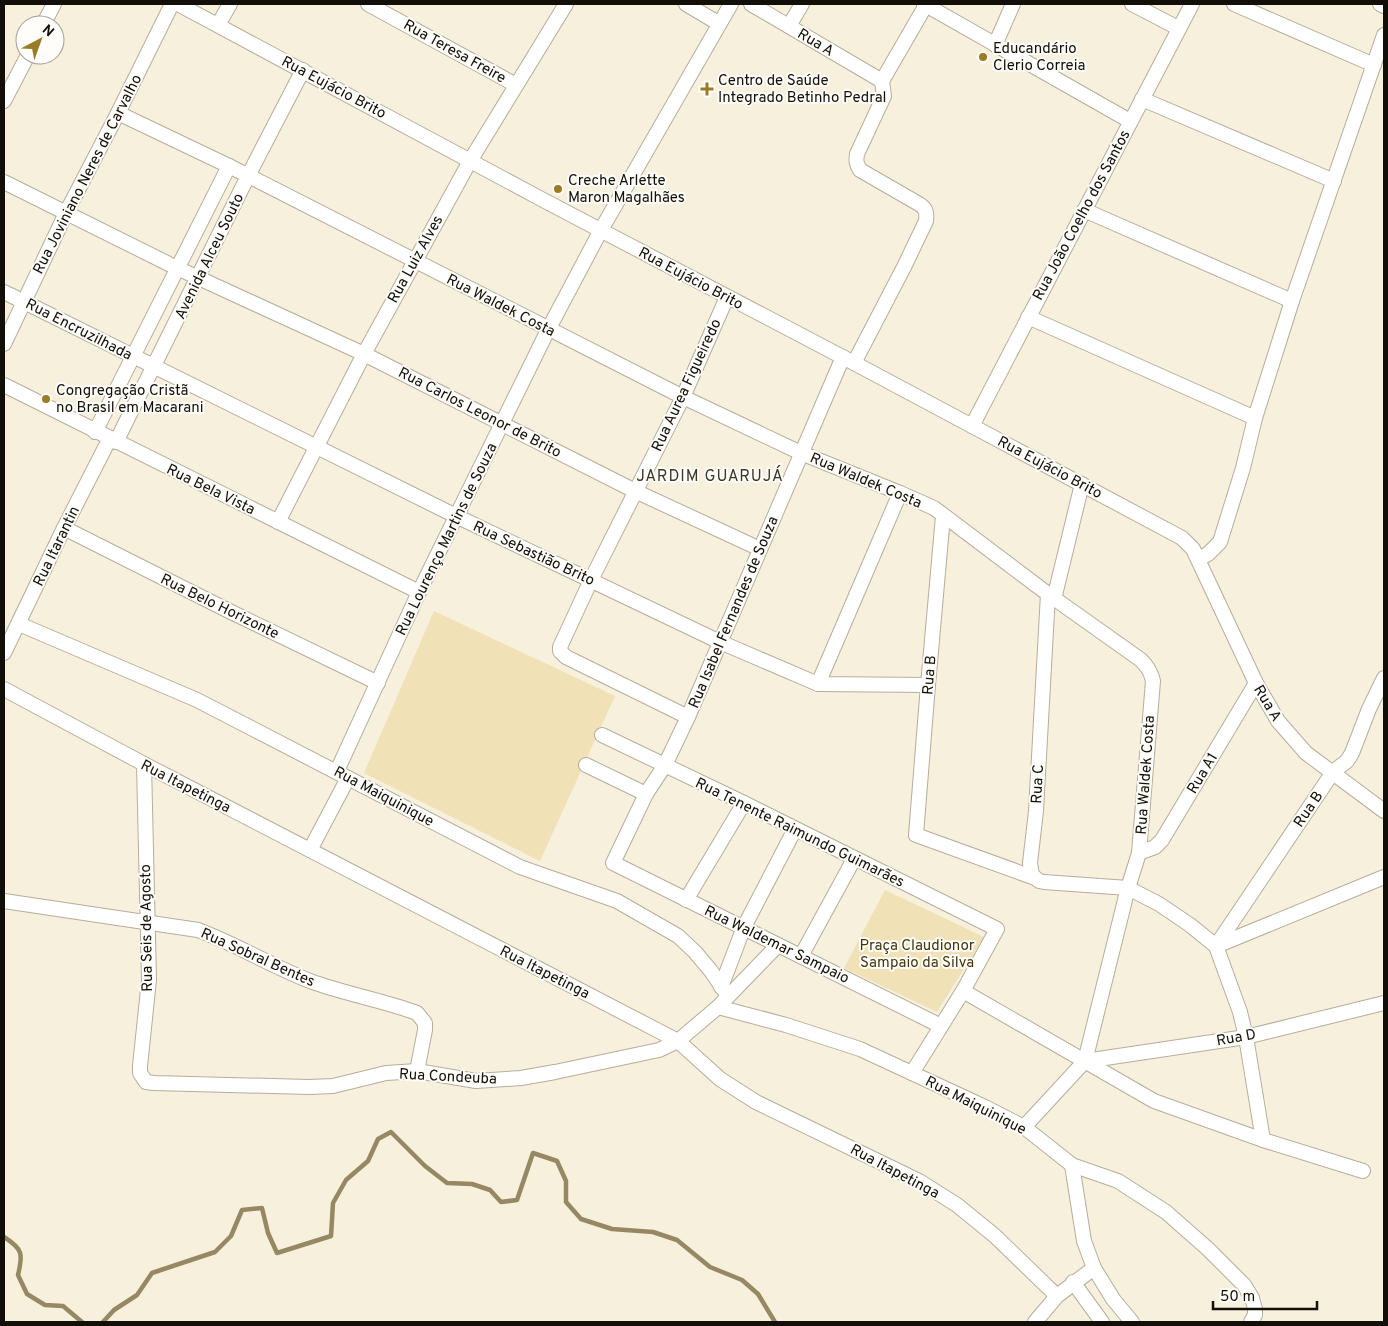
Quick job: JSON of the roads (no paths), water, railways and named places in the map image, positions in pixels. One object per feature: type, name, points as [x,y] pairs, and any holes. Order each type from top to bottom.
[{"type":"street","name":"Rua Joviniano Neres de Carvalho","points":[[4,344],[66,213],[172,4]]},
{"type":"street","name":"Rua Eujácio Brito","points":[[178,4],[1182,538],[1193,549],[1198,559]]},
{"type":"street","points":[[218,25],[230,4]]},
{"type":"street","name":"Rua Teresa Freire","points":[[368,4],[516,85]]},
{"type":"street","name":"Rua Luiz Alves","points":[[278,522],[364,354],[470,160],[566,4]]},
{"type":"street","points":[[686,4],[718,23]]},
{"type":"street","name":"Rua Lourenço Martins de Souza","points":[[310,850],[343,774],[378,683],[419,592],[548,330],[601,230],[730,4]]},
{"type":"street","name":"Rua A","points":[[751,4],[882,81]]},
{"type":"street","points":[[789,26],[802,4]]},
{"type":"street","points":[[882,81],[925,4],[1130,121]]},
{"type":"street","points":[[995,45],[1013,4]]},
{"type":"street","points":[[1132,4],[1178,28]]},
{"type":"street","name":"Rua João Coelho dos Santos","points":[[972,426],[1192,4]]},
{"type":"street","points":[[1234,4],[1374,65]]},
{"type":"street","points":[[1380,4],[1384,6]]},
{"type":"street","points":[[1198,559],[1208,554],[1220,542],[1243,468],[1255,418],[1292,301],[1384,34]]},
{"type":"street","points":[[4,102],[23,65]]},
{"type":"street","name":"Avenida Alceu Souto","points":[[113,440],[154,368],[248,176],[303,70]]},
{"type":"street","name":"Rua Isabel Fernandes de Souza","points":[[613,863],[646,794],[665,765],[688,716],[801,453],[849,360],[904,267],[926,221],[927,215],[924,207],[860,170],[856,161],[857,154],[884,96],[882,81]]},
{"type":"street","points":[[1142,99],[1334,182]]},
{"type":"street","name":"Rua Waldek Costa","points":[[118,113],[229,166],[548,330],[683,396],[801,453],[934,508],[1050,597],[1142,660],[1151,673],[1153,681],[1139,853],[1128,888],[1085,1061],[1024,1127]]},
{"type":"street","name":"Avenida Alceu Souto","points":[[95,432],[229,166]]},
{"type":"street","name":"Rua Carlos Leonor de Brito","points":[[4,182],[177,268],[364,354],[635,491],[760,549]]},
{"type":"street","points":[[1084,210],[1292,301]]},
{"type":"street","name":"Rua Encruzilhada","points":[[4,292],[154,368]]},
{"type":"street","name":"Rua Aurea Figueiredo","points":[[688,716],[562,655],[560,647],[591,580],[683,396],[727,296]]},
{"type":"street","points":[[1028,317],[1255,418]]},
{"type":"street","name":"Rua Sebastião Brito","points":[[154,368],[317,446],[456,516],[720,642],[818,684],[928,685]]},
{"type":"street","name":"Rua Bela Vista","points":[[4,385],[419,592]]},
{"type":"street","name":"Rua Itarantin","points":[[4,653],[64,528],[113,440]]},
{"type":"street","name":"Rua C","points":[[1035,878],[1031,872],[1030,863],[1036,811],[1050,597],[1082,484]]},
{"type":"street","points":[[818,684],[900,493]]},
{"type":"street","name":"Rua B","points":[[943,516],[916,835],[1035,878]]},
{"type":"street","name":"Rua Belo Horizonte","points":[[64,528],[378,683]]},
{"type":"street","name":"Rua A","points":[[1198,559],[1256,683],[1278,721],[1306,753],[1384,811]]},
{"type":"street","name":"Rua Maiquinique","points":[[19,624],[197,700],[520,867],[617,901],[678,936],[711,971],[724,991]]},
{"type":"street","name":"Rua B","points":[[1216,946],[1333,772],[1347,761],[1384,678]]},
{"type":"street","name":"Rua A1","points":[[1139,853],[1155,847],[1162,840],[1256,683]]},
{"type":"street","name":"Rua Itapetinga","points":[[4,689],[144,764],[678,1041],[720,1079],[756,1102],[919,1181],[957,1204],[995,1236],[1057,1296]]},
{"type":"street","name":"Rua Tenente Raimundo Guimarães","points":[[602,735],[744,803],[997,930],[964,991]]},
{"type":"street","name":"Rua Seis de Agosto","points":[[144,764],[146,922],[149,980],[140,1073],[146,1082],[154,1083]]},
{"type":"street","points":[[586,765],[646,794]]},
{"type":"street","points":[[686,900],[744,803]]},
{"type":"street","points":[[724,991],[744,927],[795,829]]},
{"type":"street","points":[[801,956],[854,858]]},
{"type":"street","name":"Rua Waldemar Sampaio","points":[[613,863],[941,1026]]},
{"type":"street","points":[[1216,946],[1384,876]]},
{"type":"street","points":[[1035,878],[1044,882],[1128,888],[1159,904],[1216,946],[1240,1012],[1246,1036],[1263,1140]]},
{"type":"street","name":"Rua Sobral Bentes","points":[[4,901],[198,930],[222,939],[284,971],[313,982],[417,1013],[425,1023],[417,1071]]},
{"type":"street","name":"Rua Condeuba","points":[[154,1083],[333,1086],[386,1074],[417,1071],[476,1081],[521,1078],[658,1050],[678,1041],[718,1007],[724,991],[778,945]]},
{"type":"street","points":[[912,1073],[964,991],[1154,1101],[1263,1140],[1363,1171]]},
{"type":"street","name":"Rua D","points":[[1085,1061],[1246,1036],[1384,1003]]},
{"type":"street","name":"Rua Maiquinique","points":[[718,1007],[786,1025],[860,1049],[1024,1127],[1072,1165],[1118,1181],[1166,1212],[1208,1249],[1244,1285],[1252,1298],[1255,1309],[1255,1315],[1251,1322]]},
{"type":"street","points":[[1072,1165],[1084,1241],[1094,1268],[1113,1299],[1132,1322]]},
{"type":"street","points":[[1035,1322],[1057,1296],[1073,1282],[1094,1268]]},
{"type":"street","points":[[1073,1282],[1102,1322]]},
{"type":"waterway","points":[[103,1322],[114,1310],[137,1295],[152,1273],[215,1252],[231,1236],[242,1210],[262,1208],[268,1233],[277,1253],[331,1236],[333,1203],[346,1180],[368,1161],[378,1139],[391,1132],[425,1166],[447,1183],[472,1184],[490,1190],[501,1202],[517,1200],[533,1153],[557,1161],[566,1181],[566,1202],[581,1219],[612,1229],[653,1232],[677,1240],[710,1267],[742,1280],[758,1294],[775,1322]]},
{"type":"waterway","points":[[4,1237],[15,1245],[20,1253],[21,1262],[18,1275],[27,1294],[45,1305],[63,1306],[82,1322]]},
{"type":"place","name":"Educandário Clerio Correia","points":[[983,57]]},
{"type":"place","name":"Centro de Saúde Integrado Betinho Pedral","points":[[707,89]]},
{"type":"place","name":"Creche Arlette Maron Magalhães","points":[[558,189]]},
{"type":"place","name":"Congregação Cristã no Brasil em Macarani","points":[[46,399]]},
{"type":"district","name":"JARDIM GUARUJÁ","points":[[710,475]]},
{"type":"park label","name":"Praça Claudionor Sampaio da Silva","points":[[917,954]]}]
